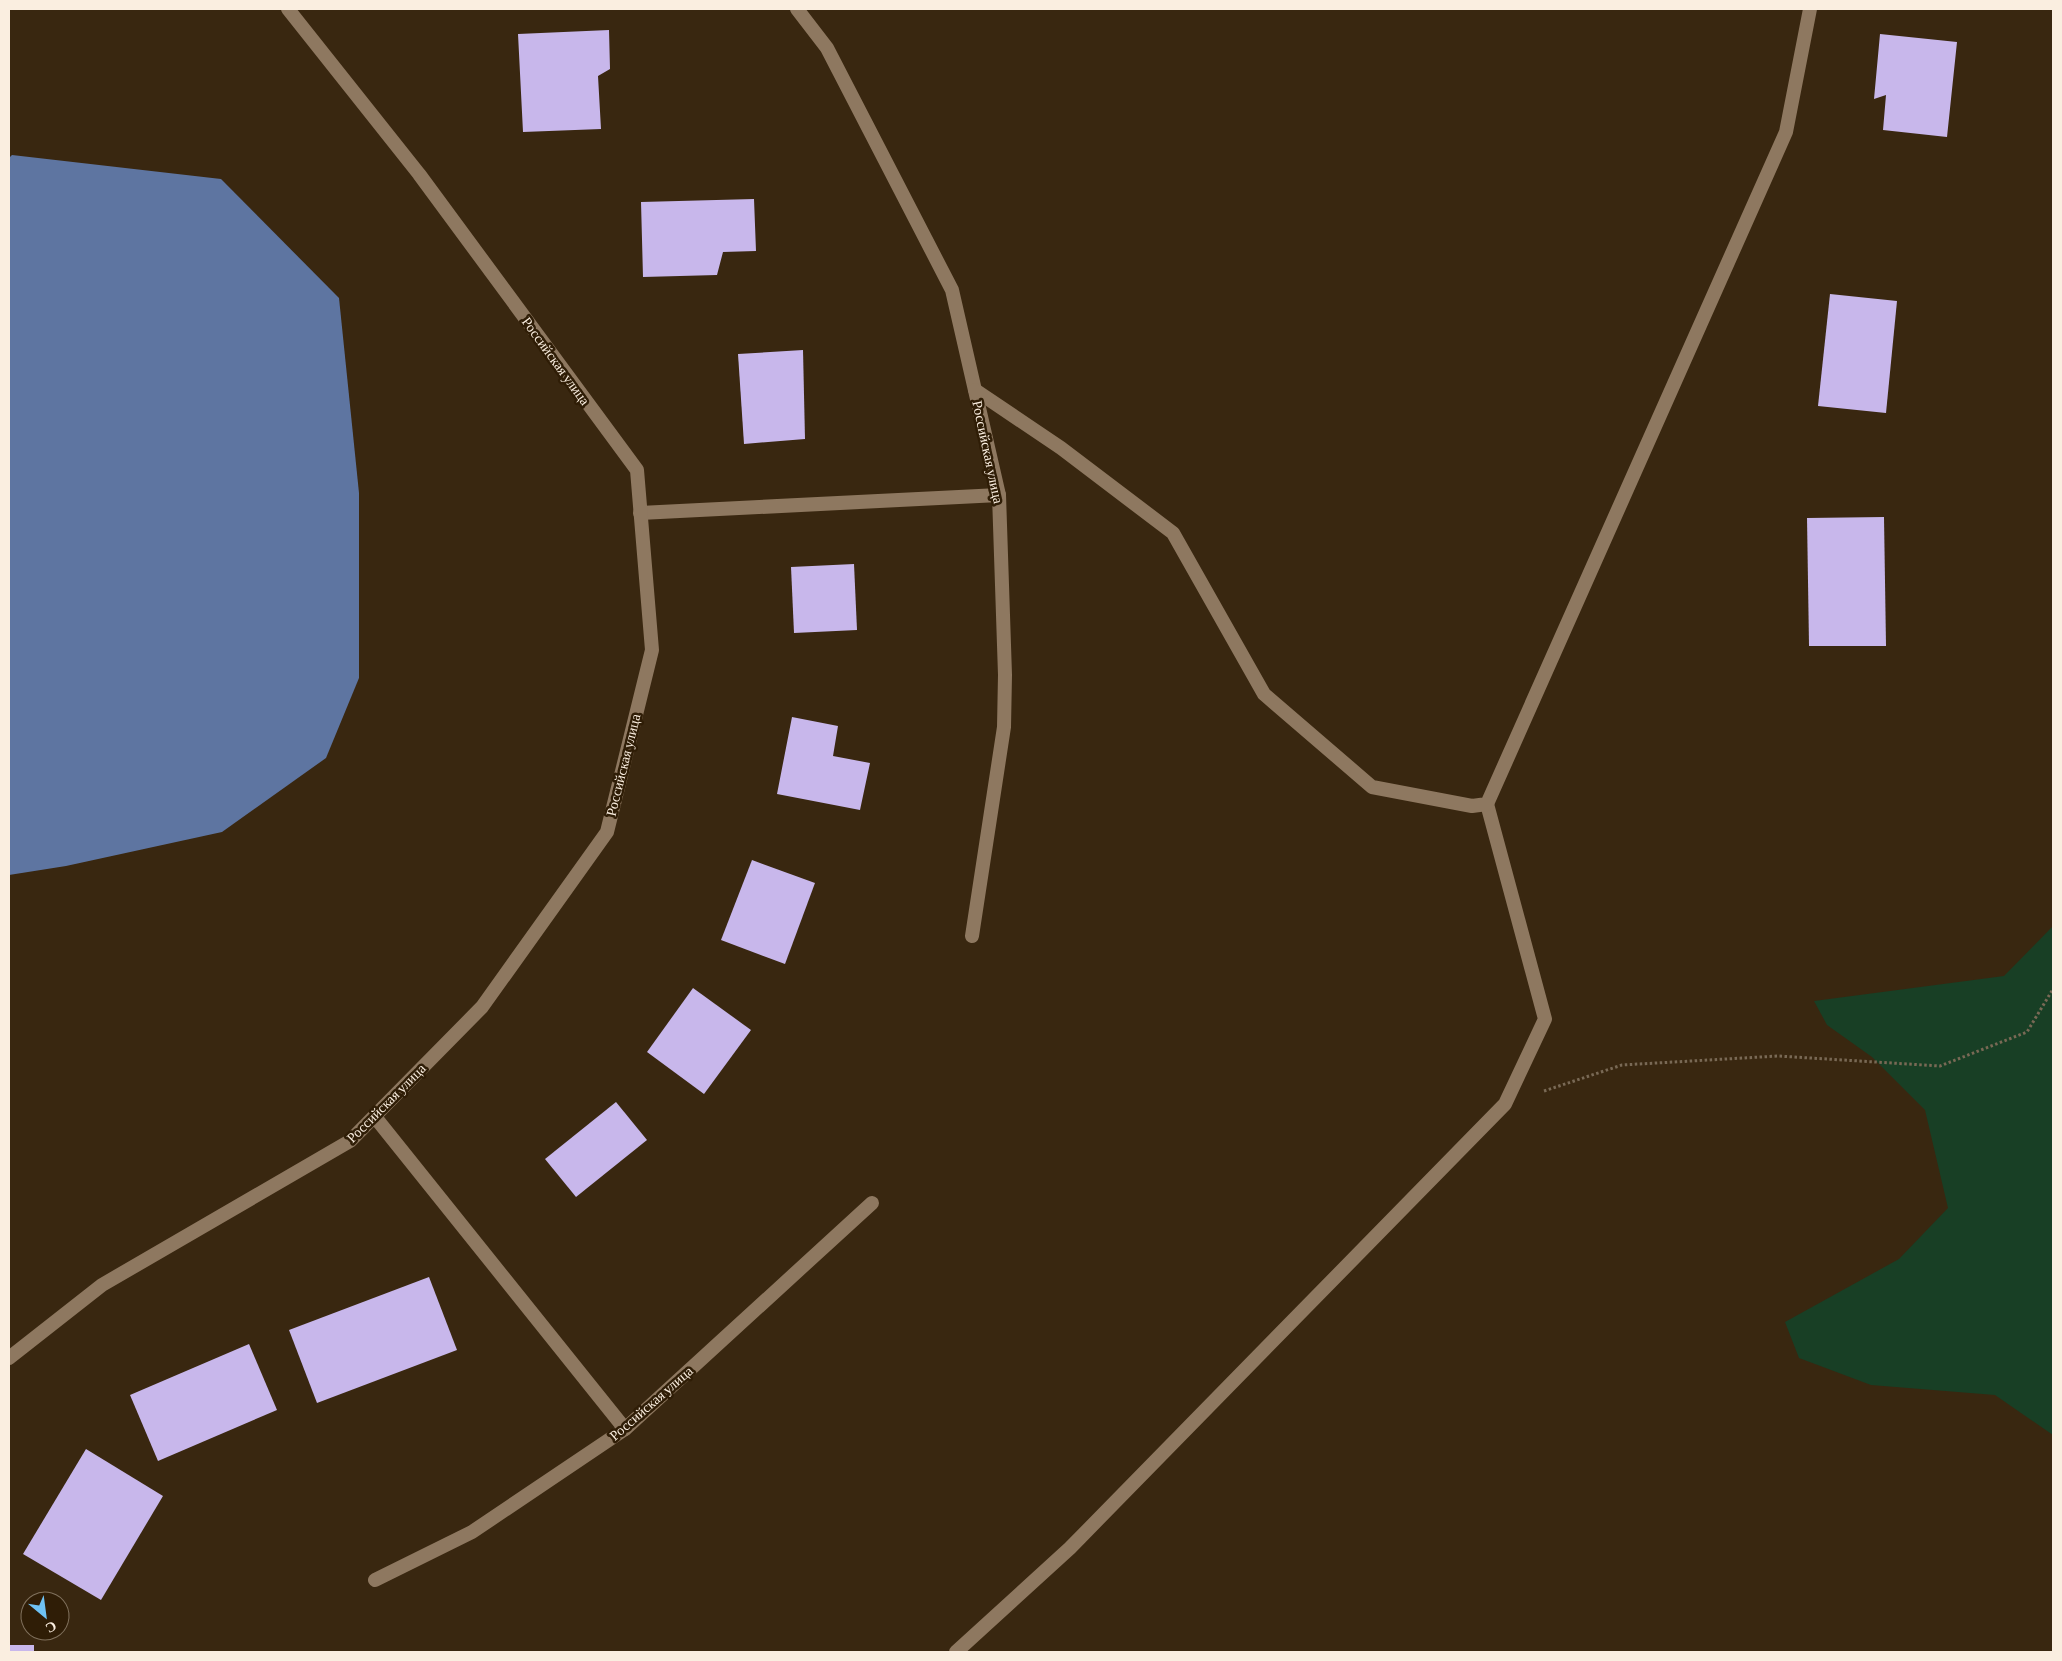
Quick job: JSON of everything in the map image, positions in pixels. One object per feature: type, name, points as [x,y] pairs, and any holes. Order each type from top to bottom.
[{"type":"street","name":"Российская улица","points":[[9,1358],[102,1285],[350,1141],[482,1007],[607,832],[652,650],[637,470],[419,174],[288,9]]},
{"type":"street","name":"Российская улица","points":[[798,9],[827,48],[952,290],[1000,495],[1005,675],[1004,727],[972,936]]},
{"type":"street","points":[[956,1652],[1070,1548],[1505,1104],[1545,1019],[1486,804],[1786,132],[1810,9]]},
{"type":"street","points":[[975,390],[1061,448],[1172,533],[1264,694],[1372,787],[1472,806],[1486,804]]},
{"type":"street","points":[[640,513],[1000,495]]},
{"type":"street","points":[[374,1117],[625,1429]]},
{"type":"street","name":"Российская улица","points":[[375,1580],[472,1532],[625,1429],[872,1203]]},
{"type":"path","points":[[1505,1104],[1622,1065],[1778,1056],[1940,1066],[2027,1032],[2053,989]]},
{"type":"green space","points":[[2053,926],[2053,1435],[1995,1395],[1871,1385],[1799,1358],[1785,1322],[1899,1259],[1948,1208],[1925,1110],[1872,1057],[1827,1025],[1814,1001],[2004,976]]},
{"type":"water","points":[[12,155],[221,179],[339,298],[359,493],[359,678],[326,758],[222,832],[66,866],[9,875],[9,158]]},
{"type":"building","points":[[609,30],[610,69],[598,76],[601,129],[523,132],[518,34]]},
{"type":"building","points":[[1880,34],[1957,42],[1947,137],[1883,130],[1886,95],[1874,99]]},
{"type":"building","points":[[754,199],[756,251],[723,252],[717,275],[643,277],[641,202]]},
{"type":"building","points":[[1830,294],[1897,301],[1886,413],[1818,406]]},
{"type":"building","points":[[803,350],[805,439],[744,444],[738,354]]},
{"type":"building","points":[[1884,517],[1886,646],[1809,646],[1807,518]]},
{"type":"building","points":[[854,564],[857,630],[794,633],[791,567]]},
{"type":"building","points":[[792,717],[838,726],[833,756],[870,763],[860,810],[777,794]]},
{"type":"building","points":[[752,860],[815,883],[785,964],[721,940]]},
{"type":"building","points":[[693,988],[751,1030],[704,1094],[647,1052]]},
{"type":"building","points":[[616,1102],[647,1140],[576,1197],[545,1159]]},
{"type":"building","points":[[429,1277],[457,1350],[317,1403],[289,1330]]},
{"type":"building","points":[[249,1344],[277,1410],[158,1461],[130,1395]]},
{"type":"building","points":[[86,1449],[163,1496],[101,1600],[23,1554]]},
{"type":"building","points":[[9,1645],[34,1645],[34,1652],[9,1652]]}]
